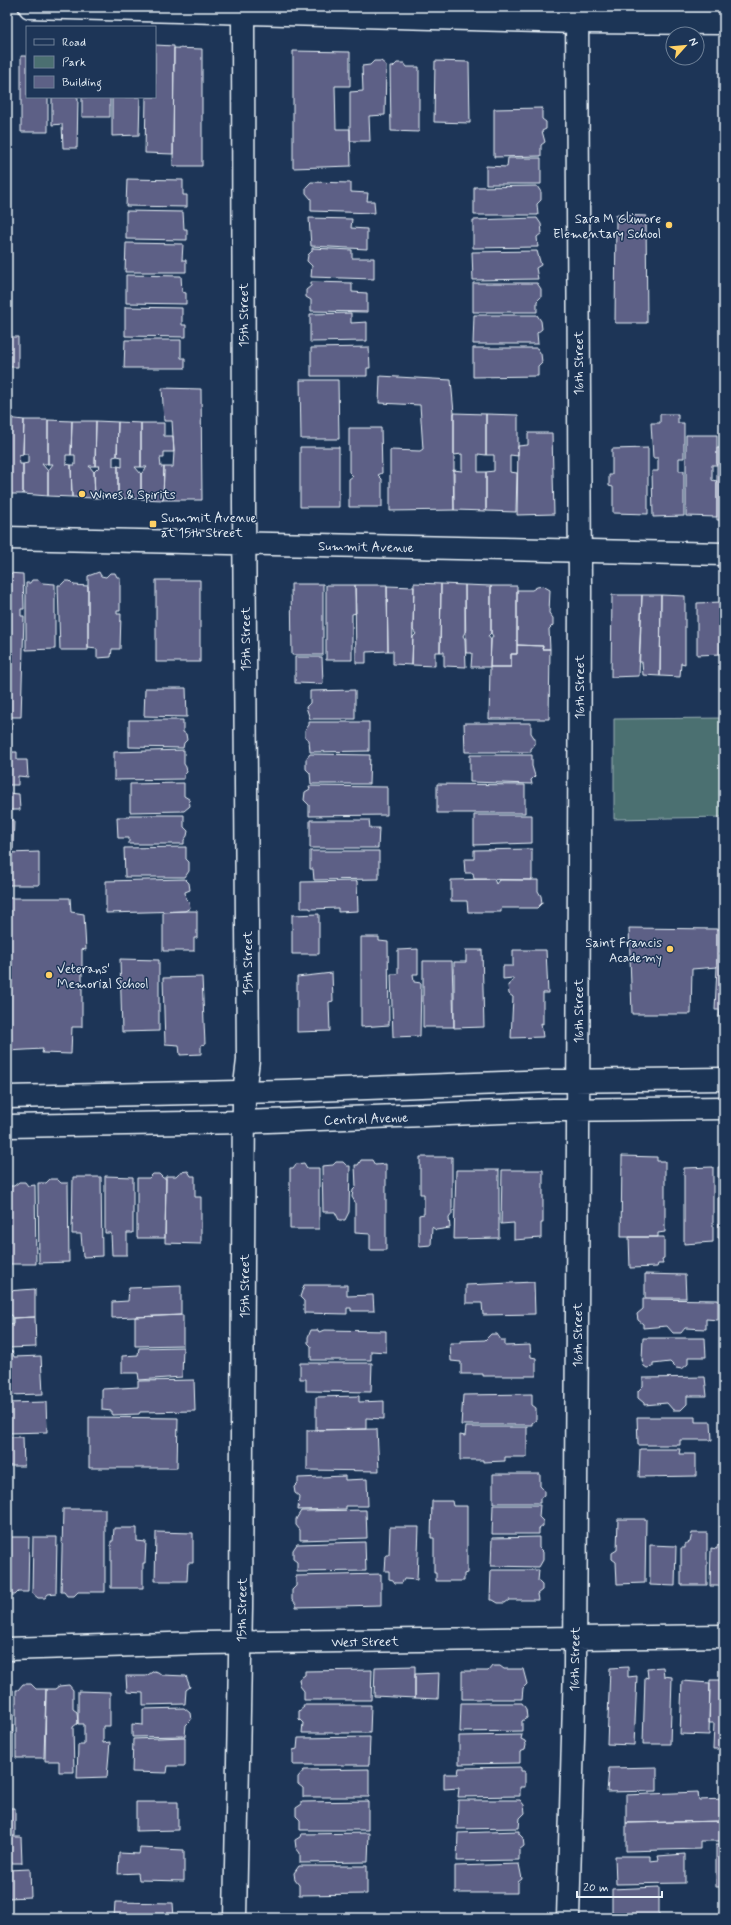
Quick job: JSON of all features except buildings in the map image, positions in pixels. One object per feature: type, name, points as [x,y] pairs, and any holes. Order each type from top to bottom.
[{"type":"street","points":[[30,7],[577,14],[724,22]]},
{"type":"street","name":"15th Street","points":[[235,1918],[241,1644],[244,1092],[248,1060],[244,544],[243,10]]},
{"type":"street","name":"16th Street","points":[[568,1918],[574,1637],[578,1110],[580,592],[578,550],[577,14]]},
{"type":"street","name":"Summit Avenue","points":[[7,538],[724,554]]},
{"type":"street","points":[[7,1097],[244,1092],[578,1080],[724,1079]]},
{"type":"street","name":"Central Avenue","points":[[7,1126],[245,1122],[578,1110],[724,1108]]},
{"type":"street","name":"West Street","points":[[7,1649],[201,1643],[241,1644],[574,1637],[724,1636]]},
{"type":"green space","points":[[724,718],[724,817],[614,819],[614,719]]},
{"type":"place","name":"Sara M Glimore Elementary School","points":[[669,225]]},
{"type":"place","name":"Wines & Spirits","points":[[82,494]]},
{"type":"place","name":"Summit Avenue at 15th Street","points":[[153,524]]},
{"type":"place","name":"Saint Francis Academy","points":[[670,949]]},
{"type":"place","name":"Veterans' Memorial School","points":[[49,975]]}]
